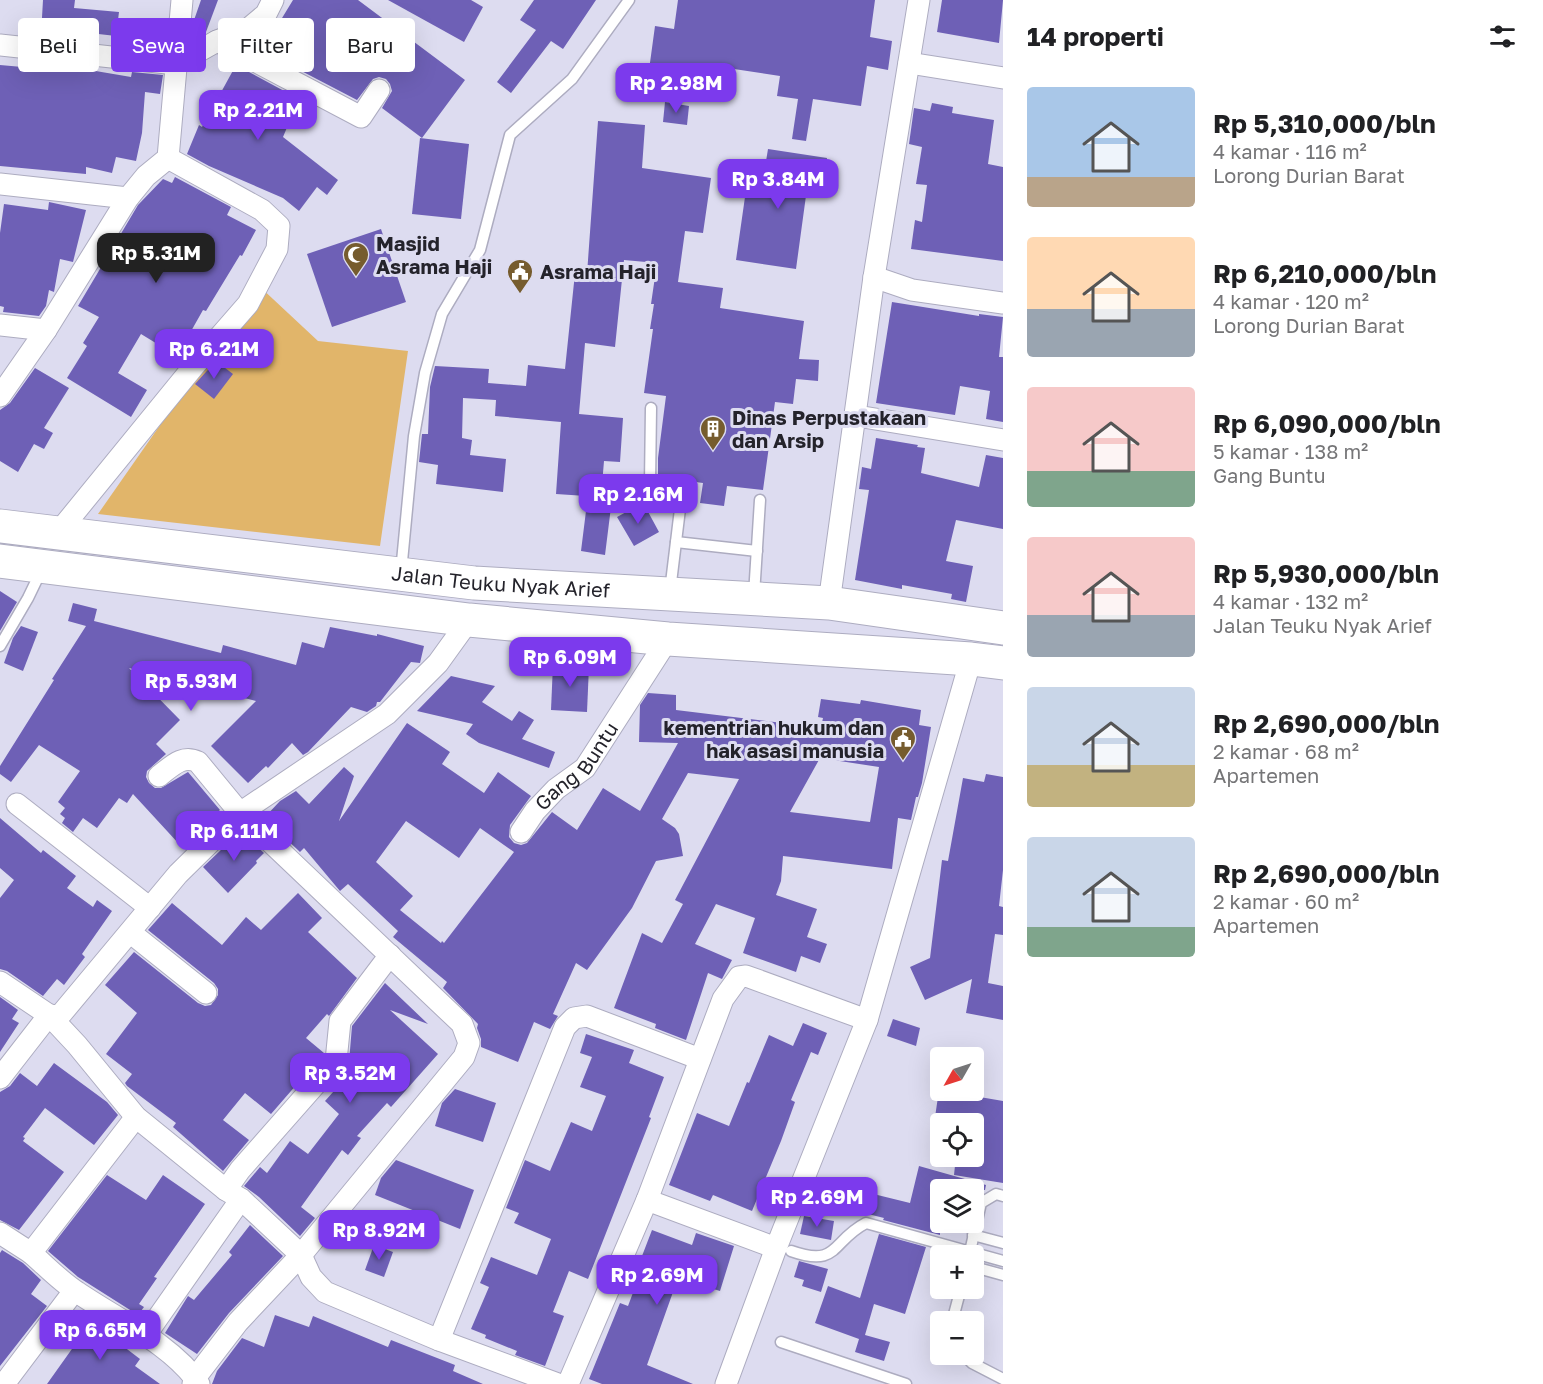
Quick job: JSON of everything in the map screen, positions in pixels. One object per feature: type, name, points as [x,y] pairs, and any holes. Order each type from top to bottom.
[{"type":"highway","name":"Jalan Teuku Nyak Arief","points":[[0,526],[474,583],[830,603],[1003,628]]},
{"type":"highway","name":"Jalan Teuku Nyak Arief","points":[[0,561],[469,620],[668,639],[1003,663]]},
{"type":"street","points":[[180,18],[182,0]]},
{"type":"street","points":[[206,47],[248,29],[266,14],[273,0]]},
{"type":"street","points":[[830,603],[874,277],[919,0]]},
{"type":"street","points":[[217,41],[361,117],[379,90]]},
{"type":"street","points":[[0,45],[111,57]]},
{"type":"street","points":[[909,63],[1003,78]]},
{"type":"street","points":[[0,396],[46,330],[128,198],[146,176],[168,158],[175,72]]},
{"type":"street","points":[[57,534],[194,366],[248,304],[277,249],[279,225],[262,210],[168,158]]},
{"type":"street","points":[[0,184],[128,198]]},
{"type":"street","points":[[874,277],[912,290],[1003,303]]},
{"type":"street","points":[[0,325],[46,330]]},
{"type":"street","points":[[857,416],[1003,440]]},
{"type":"street","points":[[49,1015],[57,1016],[62,1013],[178,874],[240,813],[387,714],[438,663],[469,620]]},
{"type":"street","name":"Gang Buntu","points":[[521,832],[535,811],[556,789],[585,768],[668,639]]},
{"type":"street","points":[[726,1384],[783,1249],[867,1020],[971,659]]},
{"type":"street","points":[[0,1233],[31,1253],[74,1291],[177,1359],[196,1382],[238,1322],[301,1255],[464,1057],[469,1043],[462,1024],[240,813],[198,762],[192,759],[182,759],[159,776]]},
{"type":"street","points":[[17,804],[150,908]]},
{"type":"street","points":[[131,933],[206,993]]},
{"type":"street","points":[[145,1336],[234,1194],[240,1170],[336,1061],[340,1021],[390,955]]},
{"type":"street","points":[[568,1384],[647,1200],[723,999],[739,977],[746,976],[867,1020]]},
{"type":"street","points":[[0,982],[49,1015],[77,1044],[136,1117],[234,1194],[301,1255],[311,1277],[325,1292],[439,1340],[558,1384]]},
{"type":"street","points":[[0,1078],[49,1015]]},
{"type":"street","points":[[439,1340],[565,1027],[574,1018],[587,1016],[700,1059]]},
{"type":"street","points":[[31,1253],[136,1117]]},
{"type":"street","points":[[647,1200],[783,1249]]},
{"type":"street","points":[[4,1384],[74,1291]]},
{"type":"lane","points":[[401,573],[414,436],[425,373],[442,314],[480,250],[510,135],[572,79],[629,0]]},
{"type":"lane","points":[[651,408],[650,483],[657,493],[677,502],[680,509],[670,594]]},
{"type":"lane","points":[[754,598],[760,500]]},
{"type":"lane","points":[[676,542],[757,552]]},
{"type":"lane","points":[[0,646],[28,598],[43,566]]},
{"type":"lane","points":[[971,1245],[981,1203],[996,1194],[1003,1196]]},
{"type":"lane","points":[[783,1249],[806,1256],[820,1257],[835,1251],[853,1230],[866,1223],[939,1245]]},
{"type":"lane","points":[[973,1235],[1003,1243]]},
{"type":"lane","points":[[984,1257],[1003,1261]]},
{"type":"lane","points":[[984,1270],[1003,1275]]},
{"type":"lane","points":[[781,1342],[906,1384]]},
{"type":"lane","points":[[976,1365],[1003,1379]]},
{"type":"shaded area","points":[[258,285],[318,341],[408,351],[380,546],[98,514]]},
{"type":"building","points":[[43,0],[75,0],[74,8],[119,12],[118,18],[111,18],[111,35],[99,34],[99,18],[42,18]]},
{"type":"building","points":[[201,0],[218,0],[206,32],[206,18],[195,18]]},
{"type":"building","points":[[293,0],[358,0],[382,18],[326,18],[326,72],[415,72],[415,43],[465,80],[422,138],[382,108],[392,91],[386,79],[379,77],[373,79],[357,100],[303,72],[314,72],[314,18],[282,18]]},
{"type":"building","points":[[388,0],[471,0],[483,7],[464,42]]},
{"type":"building","points":[[534,0],[596,0],[563,49],[551,41],[511,93],[497,82],[536,30],[520,20]]},
{"type":"building","points":[[678,0],[875,0],[870,37],[892,41],[888,70],[867,66],[861,106],[813,99],[806,141],[792,139],[798,99],[777,96],[780,76],[734,69],[733,82],[649,70],[655,26],[674,29]]},
{"type":"building","points":[[942,0],[1003,0],[999,43],[937,32]]},
{"type":"building","points":[[0,65],[18,67],[18,72],[99,72],[131,77],[132,72],[163,75],[160,94],[145,92],[142,133],[136,161],[116,157],[112,173],[86,167],[86,174],[0,166]]},
{"type":"building","points":[[232,72],[249,72],[299,99],[283,137],[338,180],[327,195],[317,187],[299,211],[283,198],[187,154],[199,125],[202,127]]},
{"type":"building","points":[[665,102],[689,106],[687,125],[663,122]]},
{"type":"building","points":[[932,103],[953,107],[952,113],[994,120],[988,164],[1003,167],[1003,261],[911,249],[915,220],[922,222],[927,185],[916,184],[922,147],[909,144],[914,108],[930,111]]},
{"type":"building","points":[[598,121],[645,125],[642,168],[711,178],[703,233],[685,231],[678,282],[723,288],[720,308],[804,321],[799,359],[819,360],[818,381],[796,379],[793,404],[775,402],[763,490],[727,486],[724,506],[700,503],[703,483],[658,477],[658,458],[666,396],[644,393],[653,329],[650,329],[654,304],[651,304],[657,263],[624,260],[615,347],[585,343],[579,414],[623,418],[620,462],[604,461],[601,497],[556,494],[561,422],[495,416],[496,400],[463,398],[462,438],[472,440],[470,455],[506,459],[503,492],[436,484],[438,465],[419,462],[422,434],[428,434],[430,387],[435,366],[489,369],[488,383],[526,386],[528,365],[565,369],[575,273],[587,274]]},
{"type":"building","points":[[420,138],[469,144],[461,219],[412,214]]},
{"type":"building","points":[[768,149],[827,158],[824,183],[808,181],[796,269],[736,260],[746,190],[761,192]]},
{"type":"building","points":[[175,177],[231,207],[227,215],[256,230],[206,311],[203,310],[177,356],[141,334],[118,373],[147,390],[131,417],[67,378],[87,346],[83,343],[99,317],[78,306],[138,205],[163,179],[172,183]]},
{"type":"building","points":[[49,202],[86,210],[73,262],[60,259],[54,292],[49,290],[46,306],[39,316],[3,312],[4,307],[0,306],[0,233],[4,204],[48,210]]},
{"type":"building","name":"Masjid Asrama Haji","points":[[381,229],[406,302],[332,327],[307,254]]},
{"type":"building","points":[[892,302],[979,316],[979,314],[1003,317],[999,357],[1003,357],[1003,422],[986,419],[990,391],[960,386],[955,415],[876,403]]},
{"type":"building","points":[[216,361],[233,374],[214,399],[195,384]]},
{"type":"building","points":[[35,368],[69,388],[44,428],[53,433],[44,449],[34,444],[18,472],[0,461],[0,410],[10,403]]},
{"type":"building","points":[[876,438],[925,448],[921,473],[979,487],[986,455],[1003,458],[1003,529],[956,520],[946,561],[973,566],[966,602],[951,599],[952,594],[902,585],[902,589],[855,580],[869,490],[859,489],[862,467],[871,469]]},
{"type":"building","points":[[587,503],[611,507],[605,555],[581,551]]},
{"type":"building","points":[[639,505],[642,510],[646,508],[659,532],[634,546],[617,517]]},
{"type":"building","points":[[0,591],[17,602],[0,631]]},
{"type":"building","points":[[73,603],[97,609],[94,621],[221,653],[223,645],[296,665],[302,642],[324,648],[330,627],[377,636],[377,634],[424,646],[420,663],[411,662],[376,706],[367,712],[351,707],[308,752],[303,755],[292,743],[268,768],[266,766],[248,783],[211,746],[256,701],[129,668],[180,720],[156,744],[166,754],[147,771],[146,777],[149,783],[155,788],[161,788],[188,772],[220,810],[207,822],[205,820],[179,844],[133,794],[127,803],[119,798],[97,828],[83,818],[73,832],[62,823],[65,818],[60,814],[65,808],[58,802],[80,771],[39,745],[11,782],[0,774],[0,766],[86,626],[68,621]]},
{"type":"building","points":[[21,626],[38,632],[23,671],[4,663],[13,638]]},
{"type":"building","points":[[553,664],[589,666],[587,712],[551,710]]},
{"type":"building","points":[[451,676],[495,686],[482,702],[512,721],[519,711],[534,720],[522,739],[555,752],[549,768],[479,743],[466,734],[473,724],[417,711]]},
{"type":"building","points":[[648,693],[676,695],[676,710],[821,727],[823,718],[818,717],[821,699],[860,704],[861,700],[921,710],[919,725],[931,727],[922,783],[911,820],[898,818],[892,869],[783,856],[781,881],[776,895],[817,909],[807,937],[827,944],[820,963],[801,956],[796,972],[743,953],[755,918],[716,904],[695,944],[732,960],[722,979],[708,973],[686,1040],[655,1028],[656,1024],[614,1008],[642,933],[662,943],[683,904],[675,900],[739,779],[688,773],[662,819],[675,828],[679,834],[683,856],[656,861],[632,908],[587,970],[576,963],[553,1014],[558,1016],[550,1029],[534,1022],[518,1062],[481,1047],[478,1024],[443,988],[447,982],[393,937],[398,931],[348,884],[340,891],[304,848],[300,852],[264,818],[280,801],[296,791],[309,804],[344,767],[354,776],[339,821],[407,723],[450,752],[442,764],[484,793],[498,772],[531,796],[510,825],[509,837],[514,843],[521,845],[527,843],[552,812],[577,830],[603,788],[640,811],[678,743],[639,742],[640,705]],"holes":[[[820,758],[879,767],[870,822],[790,812]],[[406,821],[459,858],[480,828],[514,852],[444,943],[442,941],[441,943],[400,910],[413,896],[376,862]]]},
{"type":"building","points":[[986,774],[1003,777],[1003,870],[999,906],[1003,907],[1003,935],[995,934],[988,983],[1003,986],[1003,1020],[966,1013],[972,979],[925,1000],[910,967],[930,958],[942,860],[948,861],[963,778],[984,782]]},
{"type":"building","points":[[0,818],[41,853],[43,850],[76,876],[67,888],[93,907],[97,900],[112,911],[82,954],[85,957],[64,985],[57,979],[43,996],[7,971],[0,969],[0,898],[14,880],[0,868]]},
{"type":"building","points":[[241,831],[264,853],[228,893],[203,867]]},
{"type":"building","points":[[298,893],[322,918],[308,932],[357,978],[329,1016],[327,1014],[306,1038],[324,1053],[271,1114],[245,1093],[223,1120],[249,1140],[223,1171],[173,1127],[176,1123],[127,1086],[125,1083],[132,1074],[106,1054],[137,1013],[105,985],[134,952],[198,1003],[205,1006],[211,1005],[218,995],[218,989],[214,983],[148,930],[172,903],[222,945],[246,917],[261,930]]},
{"type":"building","points":[[385,983],[428,1024],[390,1010],[438,1054],[391,1107],[387,1103],[357,1136],[361,1138],[348,1155],[342,1150],[301,1207],[315,1218],[300,1236],[244,1186],[260,1167],[267,1173],[290,1141],[308,1154],[339,1114],[325,1101],[351,1072],[346,1068],[349,1062],[352,1026]]},
{"type":"building","points":[[0,997],[18,1010],[12,1019],[19,1023],[0,1052]]},
{"type":"building","points":[[893,1019],[920,1028],[916,1046],[887,1036]]},
{"type":"building","points":[[803,1023],[827,1033],[818,1055],[811,1052],[791,1100],[795,1102],[781,1141],[752,1211],[713,1195],[710,1201],[669,1185],[697,1113],[729,1126],[769,1035],[793,1046]]},
{"type":"building","points":[[586,1034],[634,1050],[629,1063],[664,1077],[649,1117],[651,1118],[588,1279],[569,1271],[553,1312],[564,1316],[545,1366],[515,1355],[517,1351],[485,1338],[486,1335],[471,1329],[489,1287],[480,1283],[491,1257],[537,1275],[551,1239],[514,1223],[519,1213],[506,1208],[525,1160],[550,1171],[571,1122],[592,1131],[606,1096],[580,1087],[592,1057],[580,1053]]},
{"type":"building","points":[[54,1063],[107,1102],[118,1115],[94,1145],[45,1108],[23,1137],[25,1138],[23,1141],[64,1172],[19,1230],[0,1220],[0,1092],[10,1086],[20,1073],[37,1086]]},
{"type":"building","points":[[455,1089],[496,1103],[483,1142],[435,1126],[442,1103]]},
{"type":"building","points":[[984,1098],[1003,1101],[1003,1183],[954,1175],[955,1167],[984,1167],[984,1113],[936,1113],[937,1101],[984,1101]]},
{"type":"building","points":[[396,1160],[474,1190],[460,1229],[375,1195],[381,1178]]},
{"type":"building","points":[[919,1166],[965,1179],[930,1179],[930,1232],[836,1206],[841,1186],[910,1203]]},
{"type":"building","points":[[107,1175],[146,1200],[163,1175],[205,1204],[154,1277],[157,1278],[139,1304],[144,1307],[138,1315],[78,1277],[48,1251]]},
{"type":"building","points":[[804,1216],[834,1221],[831,1240],[800,1234]]},
{"type":"building","points":[[250,1225],[283,1256],[229,1313],[197,1354],[165,1333],[188,1296],[194,1300],[232,1255],[229,1252]]},
{"type":"building","points":[[652,1230],[692,1245],[696,1233],[734,1246],[720,1291],[678,1278],[647,1365],[693,1384],[602,1384],[589,1379],[620,1303],[628,1306],[646,1258],[642,1256]]},
{"type":"building","points":[[879,1234],[926,1247],[905,1314],[874,1304],[865,1335],[890,1342],[884,1361],[855,1352],[859,1339],[815,1323],[828,1286],[860,1298]]},
{"type":"building","points":[[374,1245],[393,1252],[384,1277],[365,1270]]},
{"type":"building","points":[[2,1250],[23,1263],[41,1280],[31,1294],[47,1306],[0,1366],[0,1253]]},
{"type":"building","points":[[799,1261],[828,1269],[821,1292],[802,1286],[804,1280],[794,1277]]},
{"type":"building","points":[[275,1315],[309,1327],[313,1316],[388,1347],[391,1340],[455,1365],[453,1371],[483,1384],[212,1384],[217,1371],[242,1338],[264,1347]]},
{"type":"building","points":[[94,1318],[124,1336],[119,1343],[140,1359],[135,1366],[160,1384],[47,1384]]},
{"type":"place","name":"Masjid Asrama Haji","points":[[356,278]]},
{"type":"place","name":"Asrama Haji","points":[[520,295]]},
{"type":"place","name":"Dinas Perpustakaan dan Arsip","points":[[713,452]]},
{"type":"place","name":"kementrian hukum dan hak asasi manusia","points":[[903,762]]}]
